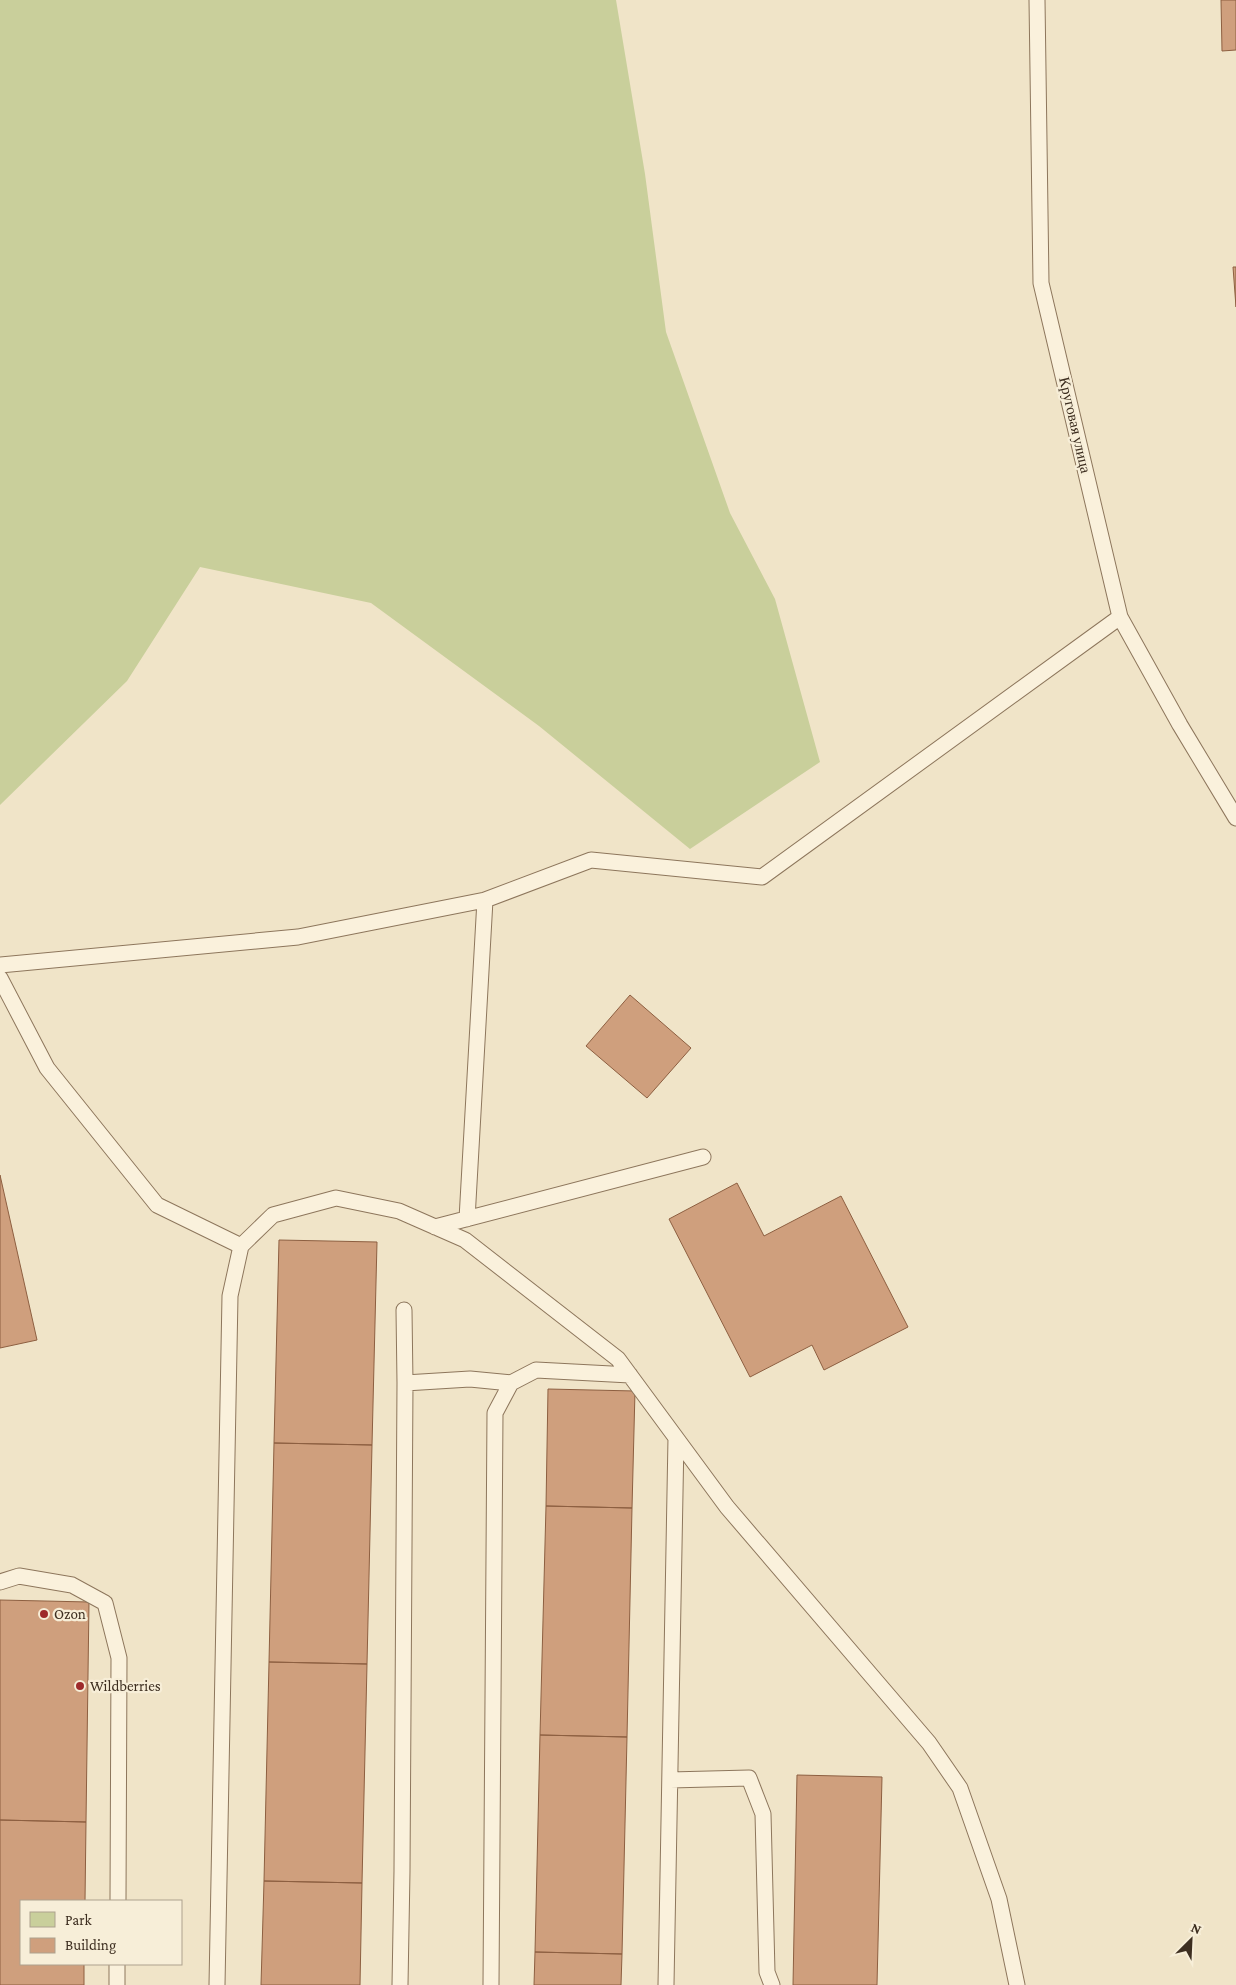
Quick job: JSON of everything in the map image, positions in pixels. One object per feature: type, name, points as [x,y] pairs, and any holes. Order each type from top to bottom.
[{"type":"lane","name":"Круговая улица","points":[[1037,0],[1041,283],[1120,617],[1180,725],[1236,818]]},
{"type":"lane","points":[[0,965],[298,936],[485,900],[591,860],[762,877],[1120,617]]},
{"type":"lane","points":[[467,1219],[485,900]]},
{"type":"lane","points":[[0,978],[47,1068],[158,1205],[241,1246]]},
{"type":"lane","points":[[435,1227],[703,1157]]},
{"type":"lane","points":[[217,1985],[230,1296],[241,1246],[273,1215],[336,1198],[399,1211],[464,1240],[618,1359],[727,1507],[929,1743],[960,1788],[998,1899],[1018,1985]]},
{"type":"lane","points":[[400,1985],[404,1310]]},
{"type":"lane","points":[[405,1383],[470,1379],[511,1383],[536,1370],[630,1375]]},
{"type":"lane","points":[[491,1985],[496,1413],[511,1383]]},
{"type":"lane","points":[[666,1985],[676,1438]]},
{"type":"lane","points":[[0,1582],[19,1576],[72,1585],[106,1603],[119,1658],[118,1900]]},
{"type":"lane","points":[[670,1780],[749,1778],[763,1814],[767,1972],[772,1985]]},
{"type":"lane","points":[[117,1965],[117,1985]]},
{"type":"green space","points":[[0,0],[616,0],[645,174],[666,332],[730,513],[775,599],[820,762],[690,849],[539,726],[371,603],[200,567],[127,681],[0,805]]},
{"type":"building","points":[[1221,0],[1236,0],[1236,50],[1222,51]]},
{"type":"building","points":[[1233,267],[1236,267],[1236,307]]},
{"type":"building","points":[[630,995],[691,1048],[647,1098],[586,1046]]},
{"type":"building","points":[[0,1175],[37,1340],[0,1348]]},
{"type":"building","points":[[737,1183],[764,1236],[841,1196],[908,1327],[824,1370],[812,1345],[750,1377],[669,1219]]},
{"type":"building","points":[[279,1240],[377,1242],[372,1445],[274,1443]]},
{"type":"building","points":[[548,1389],[635,1391],[632,1508],[546,1506]]},
{"type":"building","points":[[274,1443],[372,1445],[367,1664],[269,1662]]},
{"type":"building","points":[[546,1506],[632,1508],[627,1737],[540,1735]]},
{"type":"building","points":[[0,1600],[89,1602],[86,1822],[0,1820]]},
{"type":"building","points":[[269,1662],[367,1664],[362,1883],[264,1881]]},
{"type":"building","points":[[540,1735],[627,1737],[622,1954],[535,1952]]},
{"type":"building","points":[[797,1775],[882,1777],[877,1985],[793,1985]]},
{"type":"building","points":[[0,1820],[86,1822],[85,1900],[20,1900],[20,1965],[84,1965],[84,1985],[0,1985]]},
{"type":"building","points":[[264,1881],[362,1883],[360,1985],[261,1985]]},
{"type":"building","points":[[535,1952],[622,1954],[621,1985],[534,1985]]},
{"type":"place","name":"Ozon","points":[[44,1614]]},
{"type":"place","name":"Wildberries","points":[[80,1686]]}]
